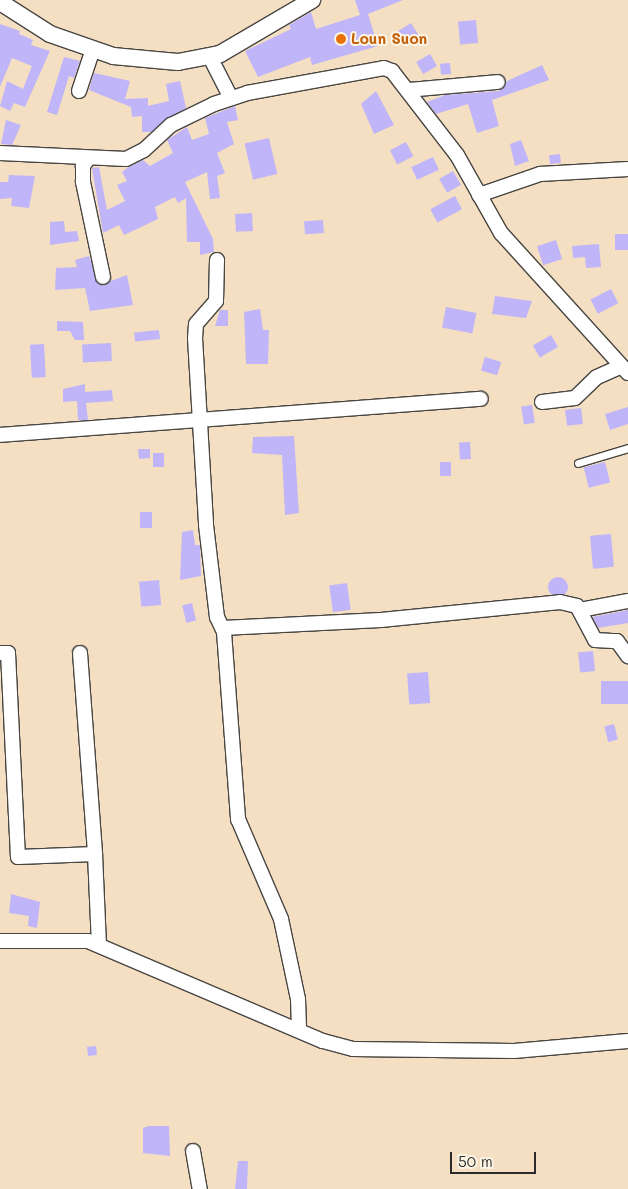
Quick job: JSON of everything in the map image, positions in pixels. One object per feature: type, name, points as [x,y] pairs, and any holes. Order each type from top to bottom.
[{"type":"street","points":[[0,2],[50,34],[92,49],[148,61],[210,57],[312,0]]},
{"type":"street","points":[[79,91],[92,49]]},
{"type":"street","points":[[210,57],[231,98]]},
{"type":"street","points":[[0,153],[88,159],[126,159],[144,150],[176,122],[231,98],[372,68],[392,72],[458,155],[501,233],[531,270],[625,370],[597,377],[575,398],[542,402]]},
{"type":"street","points":[[408,90],[498,82]]},
{"type":"street","points":[[88,159],[83,166],[83,182],[104,277]]},
{"type":"street","points":[[479,194],[540,174],[628,169]]},
{"type":"street","points":[[217,260],[216,301],[196,324],[199,419],[206,525],[218,620],[223,628],[238,819],[281,919],[298,999],[299,1029]]},
{"type":"street","points":[[0,435],[481,399]]},
{"type":"street","points":[[223,628],[381,620],[560,602],[580,610],[628,601]]},
{"type":"street","points":[[580,610],[595,640],[616,641],[628,656]]},
{"type":"street","points":[[0,653],[8,653],[18,857],[95,854]]},
{"type":"street","points":[[80,653],[95,854],[99,944]]},
{"type":"street","points":[[0,941],[64,939],[99,944],[299,1029],[353,1049],[514,1051],[628,1041]]},
{"type":"street","points":[[193,1152],[200,1189]]},
{"type":"lane","points":[[578,463],[628,448]]},
{"type":"building","points":[[355,0],[403,0],[368,14],[378,46],[312,65],[310,57],[258,77],[245,51],[291,29],[289,25],[311,12],[316,29],[360,15]]},
{"type":"building","points":[[476,20],[478,43],[460,44],[458,22]]},
{"type":"building","points":[[411,23],[419,36],[405,45],[397,32]]},
{"type":"building","points":[[0,24],[20,31],[19,34],[33,40],[31,45],[50,51],[25,107],[14,103],[10,111],[0,106],[7,81],[23,89],[32,66],[12,58],[0,87]]},
{"type":"building","points":[[430,54],[437,66],[423,74],[416,62]]},
{"type":"building","points":[[64,57],[80,61],[74,78],[69,76],[57,115],[47,112]]},
{"type":"building","points":[[450,63],[451,74],[441,75],[440,64]]},
{"type":"building","points":[[542,65],[549,80],[492,100],[499,126],[477,133],[468,104],[436,114],[427,102],[445,95],[499,91],[507,81]]},
{"type":"building","points":[[94,73],[130,81],[125,99],[148,98],[148,106],[169,101],[166,84],[180,81],[186,108],[151,132],[142,132],[142,116],[132,117],[131,107],[89,90]]},
{"type":"building","points":[[376,91],[394,125],[374,134],[361,104]]},
{"type":"building","points":[[235,106],[238,120],[227,122],[234,144],[217,153],[225,173],[217,176],[220,198],[210,199],[207,172],[185,182],[213,239],[214,252],[200,255],[200,242],[187,242],[186,198],[178,203],[175,197],[155,207],[158,219],[124,235],[119,225],[103,233],[92,168],[99,167],[107,210],[125,201],[117,185],[127,181],[122,172],[143,160],[150,166],[173,153],[167,140],[187,127],[192,140],[209,134],[205,118]]},
{"type":"building","points":[[6,120],[21,125],[12,145],[1,144]]},
{"type":"building","points":[[269,138],[277,174],[253,180],[245,144]]},
{"type":"building","points":[[521,140],[529,161],[515,166],[510,144]]},
{"type":"building","points":[[406,142],[413,156],[397,164],[390,150]]},
{"type":"building","points":[[560,154],[561,163],[550,164],[549,155]]},
{"type":"building","points":[[433,157],[439,170],[417,180],[411,167]]},
{"type":"building","points":[[453,171],[461,185],[447,193],[439,179]]},
{"type":"building","points":[[9,175],[35,176],[29,208],[11,206],[12,198],[0,199],[0,182],[8,182]]},
{"type":"building","points":[[455,196],[462,209],[437,222],[430,209]]},
{"type":"building","points":[[252,213],[253,231],[236,232],[235,214]]},
{"type":"building","points":[[323,220],[324,233],[305,234],[304,221]]},
{"type":"building","points":[[64,221],[65,232],[77,231],[79,241],[50,245],[50,222]]},
{"type":"building","points":[[615,234],[628,234],[628,250],[615,250]]},
{"type":"building","points":[[556,240],[562,259],[543,265],[537,246]]},
{"type":"building","points":[[599,244],[601,267],[586,268],[585,257],[573,258],[572,246]]},
{"type":"building","points":[[89,256],[100,285],[127,275],[133,305],[90,311],[85,288],[55,290],[56,268],[77,267],[75,260]]},
{"type":"building","points":[[611,289],[618,303],[598,314],[591,299]]},
{"type":"building","points":[[495,296],[532,301],[526,318],[492,314]]},
{"type":"building","points":[[446,307],[476,313],[472,334],[442,328]]},
{"type":"building","points":[[260,309],[263,330],[269,330],[268,364],[246,364],[244,312]]},
{"type":"building","points":[[220,310],[228,310],[228,326],[215,326]]},
{"type":"building","points":[[57,321],[83,322],[84,340],[75,340],[70,331],[57,331]]},
{"type":"building","points":[[159,330],[160,339],[135,342],[134,333]]},
{"type":"building","points":[[551,335],[558,347],[540,358],[533,346]]},
{"type":"building","points":[[111,343],[112,361],[83,362],[82,345]]},
{"type":"building","points":[[44,344],[46,377],[32,378],[30,345]]},
{"type":"building","points":[[485,357],[501,362],[497,375],[481,370]]},
{"type":"building","points":[[85,384],[85,392],[112,390],[113,401],[86,403],[88,420],[78,420],[77,401],[63,402],[63,389]]},
{"type":"building","points":[[532,405],[535,423],[524,424],[521,407]]},
{"type":"building","points":[[628,407],[628,424],[610,430],[605,414]]},
{"type":"building","points":[[581,408],[583,424],[567,426],[565,410]]},
{"type":"building","points":[[294,436],[299,513],[285,515],[282,455],[252,453],[253,437]]},
{"type":"building","points":[[470,442],[471,459],[460,460],[459,443]]},
{"type":"building","points":[[138,449],[150,449],[150,458],[139,459]]},
{"type":"building","points":[[153,453],[164,453],[164,467],[153,467]]},
{"type":"building","points":[[440,462],[451,462],[451,476],[440,476]]},
{"type":"building","points":[[605,462],[610,482],[589,488],[584,467]]},
{"type":"building","points":[[140,512],[152,512],[152,528],[140,528]]},
{"type":"building","points":[[193,530],[195,545],[200,545],[201,576],[180,580],[182,532]]},
{"type":"building","points":[[611,534],[614,567],[593,569],[590,536]]},
{"type":"building","points":[[558,577],[565,580],[568,587],[565,594],[558,597],[551,594],[548,587],[551,580]]},
{"type":"building","points":[[159,580],[161,605],[141,607],[139,582]]},
{"type":"building","points":[[347,583],[351,610],[333,612],[329,586]]},
{"type":"building","points":[[192,603],[196,621],[186,623],[182,605]]},
{"type":"building","points":[[628,610],[628,623],[598,628],[592,617]]},
{"type":"building","points":[[593,651],[595,671],[580,672],[578,653]]},
{"type":"building","points":[[428,672],[430,703],[409,704],[407,673]]},
{"type":"building","points":[[601,681],[628,681],[628,704],[601,704]]},
{"type":"building","points":[[614,724],[618,740],[608,742],[604,726]]},
{"type":"building","points":[[11,894],[40,902],[37,928],[28,926],[29,916],[9,913]]},
{"type":"building","points":[[96,1046],[97,1055],[88,1056],[87,1047]]},
{"type":"building","points":[[149,1126],[169,1126],[170,1156],[143,1153],[143,1128]]},
{"type":"building","points":[[238,1161],[248,1161],[247,1189],[235,1189]]},
{"type":"place","name":"Loun Suon","points":[[341,39]]}]
